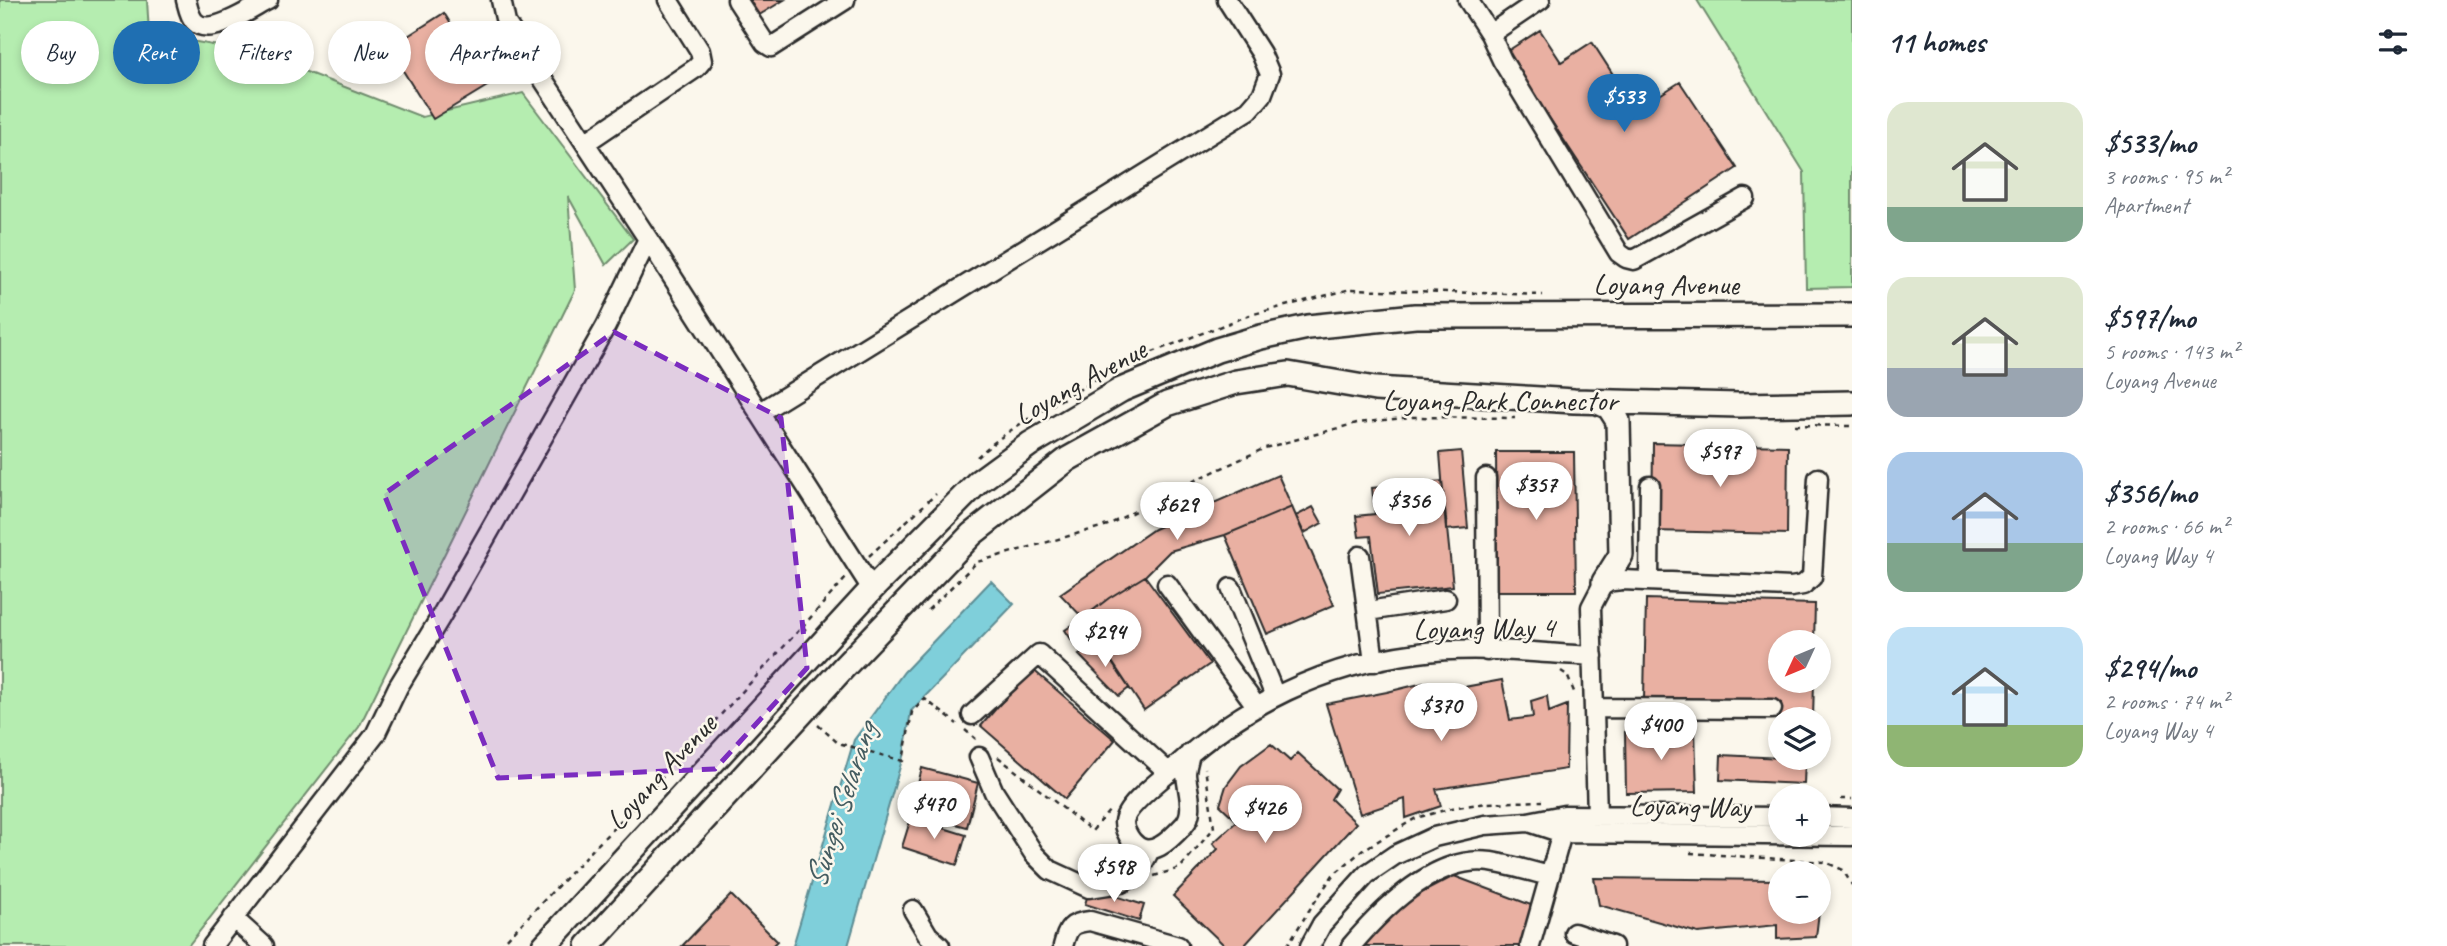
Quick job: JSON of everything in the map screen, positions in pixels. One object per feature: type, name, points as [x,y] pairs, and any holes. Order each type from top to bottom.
[{"type":"main road","name":"Loyang Avenue","points":[[544,946],[872,589],[978,482],[1030,444],[1121,390],[1217,350],[1261,337],[1356,320],[1415,316],[1852,315]]},
{"type":"main road","name":"Loyang Avenue","points":[[588,946],[844,667],[972,534],[1068,459],[1167,404],[1236,382],[1288,374],[1375,389],[1598,402],[1739,405],[1852,403]]},
{"type":"main road","points":[[1598,402],[1609,407],[1618,421],[1621,555],[1604,582]]},
{"type":"street","points":[[186,0],[194,21],[209,28],[219,26],[268,0]]},
{"type":"street","points":[[502,0],[506,23],[872,589]]},
{"type":"street","points":[[585,144],[696,68],[702,61],[700,51],[668,0]]},
{"type":"street","points":[[737,0],[765,43],[771,47],[837,2]]},
{"type":"street","points":[[759,413],[1249,110],[1262,95],[1270,74],[1261,52],[1227,0]]},
{"type":"street","points":[[1468,0],[1619,253],[1634,260],[1745,198]]},
{"type":"street","points":[[1490,34],[1540,0]]},
{"type":"street","points":[[212,946],[375,735],[398,687],[606,326],[648,239]]},
{"type":"street","points":[[1486,478],[1487,651]]},
{"type":"street","points":[[1604,582],[1649,581],[1791,587],[1803,585],[1812,577],[1818,478]]},
{"type":"street","points":[[1649,581],[1650,486]]},
{"type":"street","points":[[1360,556],[1374,662]]},
{"type":"street","name":"Loyang Way 4","points":[[1597,815],[1586,706],[1593,656],[1591,607],[1604,582]]},
{"type":"street","points":[[1167,584],[1257,707]]},
{"type":"street","points":[[1231,588],[1275,696]]},
{"type":"street","points":[[1367,611],[1446,599]]},
{"type":"street","name":"Loyang Way 4","points":[[1150,850],[1138,846],[1125,830],[1124,821],[1133,805],[1222,728],[1275,696],[1307,681],[1374,662],[1419,653],[1487,651],[1593,656]]},
{"type":"street","points":[[972,715],[1039,654],[1169,773]]},
{"type":"street","points":[[1586,706],[1768,709]]},
{"type":"street","points":[[978,749],[994,792],[1034,854],[1049,870],[1090,888],[1121,883],[1137,875],[1150,850],[1164,845],[1186,822],[1189,805],[1186,771],[1190,753]]},
{"type":"street","name":"Loyang Way","points":[[1310,946],[1322,924],[1367,874],[1395,855],[1434,836],[1485,825],[1528,822],[1564,815],[1768,817]]},
{"type":"street","points":[[1530,946],[1549,876],[1567,833],[1591,824],[1597,815],[1607,828],[1615,833]]},
{"type":"street","points":[[1831,817],[1852,818]]},
{"type":"street","name":"Loyang Way","points":[[1528,822],[1567,833],[1852,836]]},
{"type":"street","points":[[1351,946],[1397,898],[1445,869],[1466,863],[1489,862],[1549,876]]},
{"type":"street","points":[[913,909],[928,934],[940,946]]},
{"type":"street","points":[[233,918],[264,946]]},
{"type":"street","points":[[1063,946],[1068,930],[1077,922],[1090,921],[1178,946]]},
{"type":"street","points":[[1574,933],[1613,946]]},
{"type":"path","name":"Loyang Park Connector","points":[[921,617],[977,562],[1108,525],[1265,448],[1357,423],[1412,417],[1519,418]]},
{"type":"path","points":[[1783,425],[1852,426]]},
{"type":"path","points":[[500,946],[679,760],[802,627],[822,645]]},
{"type":"path","points":[[1559,669],[1567,675],[1586,706]]},
{"type":"path","points":[[846,746],[903,761],[912,712],[925,699],[978,749]]},
{"type":"path","points":[[998,757],[1092,831],[1113,807],[1116,810],[1112,816]]},
{"type":"path","points":[[1139,871],[1151,877],[1180,869],[1214,828],[1205,766]]},
{"type":"path","points":[[1686,853],[1825,862],[1843,870],[1852,885]]},
{"type":"highlighted area","points":[[614,332],[781,418],[807,668],[715,769],[498,778],[384,494]]},
{"type":"green space","points":[[0,0],[147,0],[148,21],[113,21],[113,84],[200,84],[200,43],[214,45],[214,84],[314,84],[314,75],[328,80],[328,84],[337,84],[422,117],[523,93],[633,239],[606,265],[568,196],[575,290],[359,727],[188,946],[0,946]]},
{"type":"green space","points":[[1697,0],[1852,0],[1852,287],[1806,288],[1804,172]]},
{"type":"water","name":"Sungei Selarang","points":[[991,581],[1014,604],[911,711],[904,753],[848,946],[793,946],[854,740],[904,672]]},
{"type":"building","points":[[745,0],[784,0],[756,17]]},
{"type":"building","points":[[444,13],[449,21],[431,21]]},
{"type":"building","points":[[425,25],[425,84],[489,85],[433,119],[411,84],[411,34]]},
{"type":"building","points":[[1540,30],[1561,62],[1592,42],[1636,110],[1680,82],[1737,168],[1629,239],[1506,52]]},
{"type":"building","points":[[1653,443],[1788,446],[1787,534],[1652,531]]},
{"type":"building","points":[[1461,451],[1468,528],[1446,530],[1440,453]]},
{"type":"building","points":[[1496,452],[1574,452],[1576,591],[1497,591]]},
{"type":"building","points":[[1278,475],[1292,507],[1225,535],[1170,551],[1145,576],[1083,618],[1060,594],[1154,529]]},
{"type":"building","points":[[1442,481],[1453,586],[1378,594],[1371,536],[1359,537],[1356,516],[1375,514],[1372,488]]},
{"type":"building","points":[[1292,507],[1334,605],[1267,634],[1225,535]]},
{"type":"building","points":[[1313,507],[1322,523],[1304,533],[1296,516]]},
{"type":"building","points":[[1145,576],[1210,664],[1144,710],[1083,618]]},
{"type":"building","points":[[1646,599],[1815,604],[1814,630],[1768,630],[1768,693],[1814,693],[1813,707],[1781,707],[1781,703],[1644,699]]},
{"type":"building","points":[[1083,618],[1093,633],[1075,645],[1065,630]]},
{"type":"building","points":[[1100,645],[1129,688],[1119,696],[1079,655]]},
{"type":"building","points":[[1031,668],[1115,740],[1065,799],[981,726]]},
{"type":"building","points":[[1502,680],[1510,720],[1533,717],[1531,701],[1547,696],[1549,712],[1567,705],[1566,769],[1436,789],[1441,806],[1406,818],[1405,799],[1360,814],[1326,704],[1428,682],[1432,693]]},
{"type":"building","points":[[1695,730],[1697,792],[1626,793],[1625,732]]},
{"type":"building","points":[[1271,744],[1290,761],[1298,753],[1337,789],[1331,799],[1356,823],[1244,946],[1225,946],[1173,896],[1218,849],[1213,843],[1237,821],[1220,805],[1226,786],[1241,766]]},
{"type":"building","points":[[1721,755],[1768,757],[1768,770],[1805,770],[1804,784],[1720,780]]},
{"type":"building","points":[[922,768],[978,783],[967,827],[911,812]]},
{"type":"building","points":[[911,818],[966,835],[957,865],[902,847]]},
{"type":"building","points":[[1454,876],[1539,908],[1527,946],[1363,946],[1408,900]]},
{"type":"building","points":[[1594,878],[1768,880],[1768,924],[1818,924],[1816,937],[1777,939],[1777,925],[1698,933],[1599,905]]},
{"type":"building","points":[[1090,888],[1144,905],[1139,921],[1085,904]]},
{"type":"building","points":[[731,895],[777,941],[772,946],[682,946]]}]
